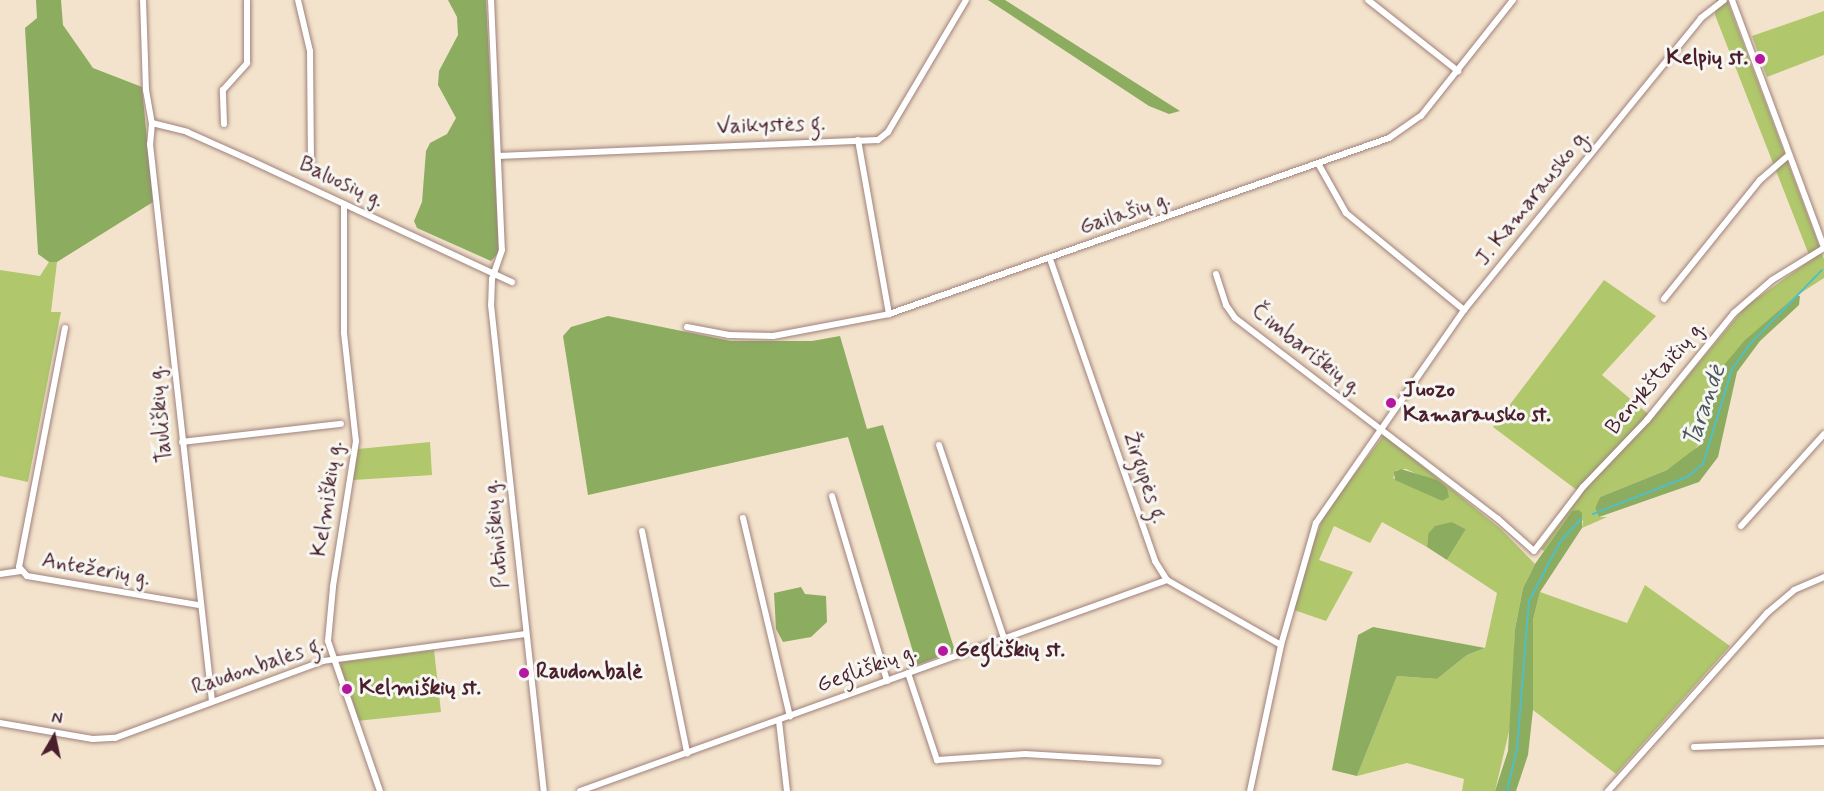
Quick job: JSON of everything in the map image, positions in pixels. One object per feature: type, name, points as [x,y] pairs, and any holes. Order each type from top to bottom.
[{"type":"street","name":"Tauliškių g.","points":[[143,0],[146,90],[152,123],[150,144],[198,605],[212,701]]},
{"type":"street","points":[[224,124],[223,90],[247,63],[247,0]]},
{"type":"street","points":[[298,0],[310,51],[310,169]]},
{"type":"street","name":"Putiniškių g.","points":[[491,0],[502,250],[494,274],[491,304],[544,791]]},
{"type":"street","name":"Vaikystės g.","points":[[498,156],[879,140],[888,132],[966,0]]},
{"type":"street","points":[[1368,0],[1458,71]]},
{"type":"street","name":"Gailašių g.","points":[[687,327],[729,335],[773,336],[889,314],[1319,165],[1405,130],[1458,71],[1513,0]]},
{"type":"street","name":"J. Kamarausko g.","points":[[1250,791],[1281,645],[1316,523],[1379,428],[1464,310],[1701,18],[1724,0]]},
{"type":"street","points":[[1732,0],[1788,156],[1824,247]]},
{"type":"street","name":"Baluosių g.","points":[[152,123],[187,132],[513,282]]},
{"type":"street","points":[[858,140],[889,314]]},
{"type":"street","points":[[1664,299],[1760,180],[1788,156]]},
{"type":"street","points":[[1319,165],[1346,213],[1464,310]]},
{"type":"street","name":"Kelmiškių g.","points":[[344,204],[344,333],[356,441],[329,621],[333,660],[380,791]]},
{"type":"street","name":"Benykštaičių g.","points":[[1534,551],[1583,487],[1647,420],[1734,313],[1772,280],[1824,247]]},
{"type":"street","name":"Žirgupės g.","points":[[1050,259],[1145,537],[1167,580]]},
{"type":"street","name":"Čimbariškių g.","points":[[1215,274],[1226,305],[1236,318],[1534,551]]},
{"type":"street","name":"Antežerių g.","points":[[65,328],[19,563],[21,571],[27,576],[198,605]]},
{"type":"street","points":[[182,442],[341,424]]},
{"type":"street","points":[[1741,526],[1824,434]]},
{"type":"street","points":[[939,445],[1004,638]]},
{"type":"street","points":[[832,496],[887,681]]},
{"type":"street","points":[[743,518],[790,717]]},
{"type":"street","points":[[642,531],[687,753]]},
{"type":"street","points":[[0,574],[21,571]]},
{"type":"street","points":[[1608,791],[1767,613],[1794,590],[1824,577]]},
{"type":"street","points":[[1167,580],[1281,645]]},
{"type":"street","name":"Gegliškių g.","points":[[580,791],[1167,580]]},
{"type":"street","name":"Raudonbalės g.","points":[[0,723],[102,740],[333,660],[526,634]]},
{"type":"street","points":[[908,673],[937,760],[1024,754],[1159,762]]},
{"type":"street","points":[[779,721],[787,791]]},
{"type":"street","points":[[1694,747],[1824,742]]},
{"type":"green space","points":[[36,0],[61,0],[63,25],[93,68],[142,87],[153,202],[57,262],[49,262],[38,254],[25,28],[37,18]]},
{"type":"green space","points":[[448,0],[486,0],[499,252],[491,261],[417,228],[414,221],[422,202],[426,151],[430,143],[447,134],[456,118],[438,85],[439,71],[458,35],[457,17]]},
{"type":"green space","points":[[988,0],[1005,0],[1180,111],[1169,114],[1149,106]]},
{"type":"green space","points":[[1716,0],[1727,0],[1824,259],[1824,278],[1796,296],[1734,353],[1718,380],[1705,435],[1691,455],[1667,470],[1600,497],[1595,508],[1599,517],[1607,517],[1582,528],[1583,521],[1572,511],[1544,551],[1541,549],[1582,494],[1493,427],[1604,280],[1656,316],[1602,375],[1653,418],[1746,306],[1811,260],[1715,15]]},
{"type":"green space","points":[[1824,11],[1824,55],[1767,77],[1752,36]]},
{"type":"green space","points":[[49,262],[57,262],[51,312],[61,312],[28,482],[0,476],[0,270],[40,276]]},
{"type":"green space","points":[[1796,296],[1800,296],[1799,305],[1760,341],[1737,372],[1718,457],[1699,482],[1599,517],[1595,508],[1600,497],[1667,470],[1700,445],[1724,365],[1744,341]]},
{"type":"green space","points":[[608,316],[731,341],[812,341],[840,336],[867,429],[883,425],[955,651],[917,665],[848,437],[588,495],[563,336],[571,327]]},
{"type":"green space","points":[[1384,435],[1501,529],[1535,564],[1523,588],[1515,629],[1511,723],[1495,791],[1462,791],[1464,779],[1407,763],[1357,776],[1397,676],[1437,679],[1467,655],[1485,648],[1497,593],[1447,560],[1466,529],[1452,522],[1428,534],[1427,547],[1382,522],[1370,543],[1334,526],[1319,560],[1353,572],[1326,621],[1294,610],[1306,561],[1325,513]],"holes":[[[1406,469],[1447,488],[1442,501],[1393,478],[1397,470]]]},
{"type":"green space","points":[[430,442],[432,475],[353,480],[358,449]]},
{"type":"green space","points":[[1401,469],[1437,480],[1447,488],[1449,497],[1442,501],[1395,480],[1394,472]]},
{"type":"green space","points":[[1579,510],[1582,513],[1582,528],[1540,592],[1533,620],[1533,710],[1528,755],[1516,791],[1495,791],[1508,751],[1515,629],[1523,588],[1535,564],[1572,511]]},
{"type":"green space","points":[[1452,522],[1466,529],[1447,560],[1427,547],[1428,534],[1435,526]]},
{"type":"green space","points":[[1645,585],[1730,646],[1616,774],[1533,710],[1533,620],[1540,592],[1627,623]]},
{"type":"green space","points":[[801,587],[805,594],[826,596],[827,622],[811,637],[783,642],[776,629],[774,593]]},
{"type":"green space","points":[[1373,627],[1485,648],[1467,655],[1437,679],[1397,676],[1357,776],[1332,770],[1358,635]]},
{"type":"green space","points":[[434,650],[441,712],[357,721],[340,667],[342,662]]},
{"type":"waterway","name":"Tarandė","points":[[1593,514],[1687,477],[1703,464],[1732,369],[1750,344],[1822,270]]},
{"type":"waterway","name":"Tarandė","points":[[1507,791],[1517,749],[1529,601],[1560,542],[1581,519]]},
{"type":"place","name":"Kelpių st.","points":[[1760,59]]},
{"type":"place","name":"Juozo Kamarausko st.","points":[[1391,403]]},
{"type":"place","name":"Gegliškių st.","points":[[943,651]]},
{"type":"place","name":"Raudonbalė","points":[[524,673]]},
{"type":"place","name":"Kelmiškių st.","points":[[347,689]]}]
